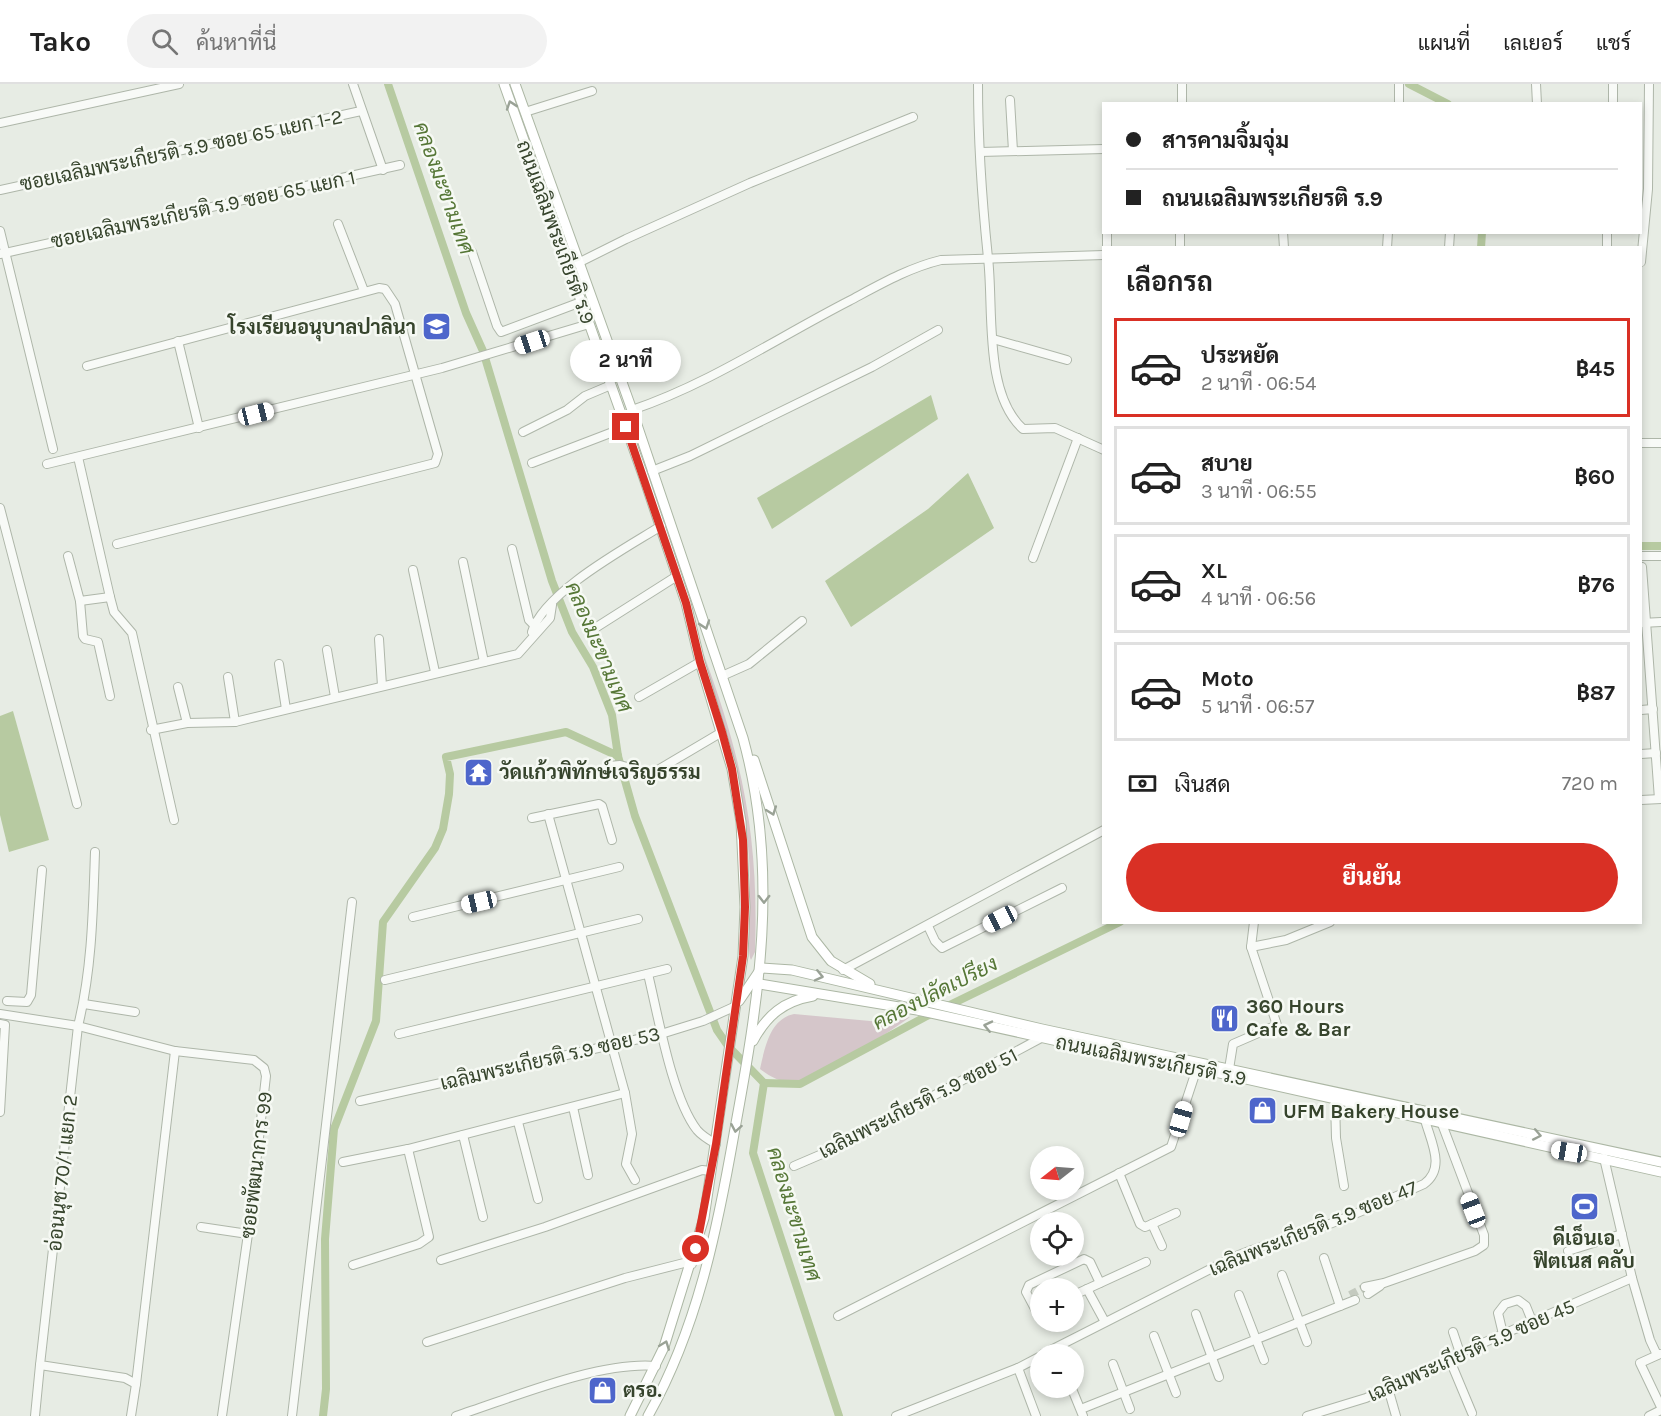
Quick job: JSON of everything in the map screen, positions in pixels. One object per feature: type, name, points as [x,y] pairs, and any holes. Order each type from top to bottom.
[{"type":"main road","name":"ถนนเฉลิมพระเกียรติ ร.9","points":[[504,84],[622,414],[677,576],[732,769],[742,831],[745,907],[743,956],[734,1031],[704,1218],[692,1264],[656,1366],[630,1416]]},
{"type":"main road","name":"ถนนเฉลิมพระเกียรติ ร.9","points":[[515,84],[632,410],[751,769],[763,849],[765,899],[761,968],[757,980],[819,995],[966,1016],[1229,1069],[1661,1161]]},
{"type":"main road","points":[[622,414],[632,410]]},
{"type":"main road","points":[[742,738],[756,764],[812,937],[823,953],[843,970],[882,990]]},
{"type":"main road","points":[[648,1416],[687,1332],[708,1262],[749,1056],[757,980],[743,956]]},
{"type":"main road","name":"ถนนเฉลิมพระเกียรติ ร.9","points":[[761,968],[778,967],[882,990],[1041,1038],[1197,1068],[1661,1172]]},
{"type":"main road","points":[[736,1006],[757,980]]},
{"type":"main road","points":[[750,1045],[772,1014],[796,999],[819,995]]},
{"type":"street","points":[[0,123],[179,84]]},
{"type":"street","points":[[353,84],[383,170]]},
{"type":"street","points":[[978,84],[983,225],[988,258],[994,362],[1003,398],[1016,423],[1023,429],[1055,428],[1102,449]]},
{"type":"street","points":[[1182,84],[1182,102]]},
{"type":"street","points":[[1399,84],[1399,102]]},
{"type":"street","points":[[1536,84],[1537,102]]},
{"type":"street","points":[[1613,84],[1613,102]]},
{"type":"street","points":[[1642,252],[1648,189],[1645,120],[1649,84]]},
{"type":"street","points":[[525,112],[592,91]]},
{"type":"street","points":[[1010,100],[1013,151]]},
{"type":"street","name":"ซอยเฉลิมพระเกียรติ ร.9 ซอย 65 แยก 1-2","points":[[0,190],[362,111]]},
{"type":"street","points":[[578,263],[740,188],[913,117]]},
{"type":"street","points":[[980,152],[1102,149]]},
{"type":"street","name":"ซอยเฉลิมพระเกียรติ ร.9 ซอย 65 แยก 1","points":[[3,253],[400,165]]},
{"type":"street","points":[[338,224],[364,291]]},
{"type":"street","points":[[0,231],[3,253],[54,449]]},
{"type":"street","points":[[472,252],[496,326],[501,332],[581,302]]},
{"type":"street","points":[[632,410],[669,398],[701,382],[910,269],[941,260],[1102,255]]},
{"type":"street","points":[[87,366],[379,288],[390,293],[438,454],[435,464],[282,500],[117,544]]},
{"type":"street","points":[[47,464],[494,354],[589,324]]},
{"type":"street","points":[[652,471],[690,456],[872,367],[938,330]]},
{"type":"street","points":[[993,339],[1067,360]]},
{"type":"street","points":[[178,341],[199,428]]},
{"type":"street","points":[[523,432],[567,410],[585,396],[611,385]]},
{"type":"street","points":[[532,463],[626,427]]},
{"type":"street","points":[[1033,558],[1078,438]]},
{"type":"street","points":[[1642,443],[1661,443]]},
{"type":"street","points":[[78,457],[110,597],[119,620],[132,633],[174,820]]},
{"type":"street","points":[[0,508],[77,804]]},
{"type":"street","points":[[152,730],[187,723],[235,722],[435,672],[518,654],[529,644],[542,612],[567,589],[595,568],[661,526]]},
{"type":"street","points":[[512,549],[529,620],[536,627]]},
{"type":"street","points":[[68,556],[80,601],[83,636],[98,642],[110,696]]},
{"type":"street","points":[[1642,556],[1661,556]]},
{"type":"street","points":[[463,562],[484,662]]},
{"type":"street","points":[[1642,567],[1645,666],[1653,709],[1660,799],[1642,800]]},
{"type":"street","points":[[413,570],[435,672]]},
{"type":"street","points":[[591,630],[677,576]]},
{"type":"street","points":[[80,601],[110,597]]},
{"type":"street","points":[[722,676],[749,664],[802,621]]},
{"type":"street","points":[[1644,623],[1661,622]]},
{"type":"street","points":[[380,639],[382,686]]},
{"type":"street","points":[[327,650],[335,698]]},
{"type":"street","points":[[639,697],[700,662]]},
{"type":"street","points":[[279,664],[286,710]]},
{"type":"street","points":[[228,677],[235,722]]},
{"type":"street","points":[[178,687],[187,723]]},
{"type":"street","points":[[1642,710],[1653,709]]},
{"type":"street","points":[[609,766],[620,765],[651,774],[722,732]]},
{"type":"street","points":[[1642,754],[1656,753]]},
{"type":"street","points":[[532,818],[599,804],[602,806],[612,840]]},
{"type":"street","points":[[548,814],[625,1093],[632,1134],[626,1164],[635,1180]]},
{"type":"street","points":[[843,970],[1102,831]]},
{"type":"street","name":"อ่อนนุช 70/1 แยก 2","points":[[35,1416],[78,1026],[84,1004],[92,922],[95,852]]},
{"type":"street","points":[[413,917],[620,867]]},
{"type":"street","points":[[0,1113],[4,1000],[27,1002],[31,995],[42,870]]},
{"type":"street","points":[[928,926],[935,941],[942,948],[1062,888]]},
{"type":"street","points":[[292,1416],[352,902]]},
{"type":"street","points":[[386,980],[638,919]]},
{"type":"street","points":[[1229,1069],[1233,1044],[1277,1025],[1251,947],[1254,924]]},
{"type":"street","points":[[1251,947],[1286,940],[1325,924]]},
{"type":"street","points":[[399,1034],[667,969]]},
{"type":"street","points":[[648,974],[661,1034],[690,1118],[698,1131],[716,1144]]},
{"type":"street","points":[[84,1004],[135,1012]]},
{"type":"street","name":"เฉลิมพระเกียรติ ร.9 ซอย 53","points":[[360,1101],[661,1034],[719,1016],[736,1006]]},
{"type":"street","name":"ซอยพัฒนาการ 99","points":[[3,1015],[78,1026],[175,1051],[254,1060],[264,1068],[266,1076],[248,1234],[222,1416]]},
{"type":"street","name":"เฉลิมพระเกียรติ ร.9 ซอย 51","points":[[794,1166],[836,1148],[1041,1038]]},
{"type":"street","points":[[131,1416],[175,1051]]},
{"type":"street","points":[[838,1316],[1172,1147],[1197,1068]]},
{"type":"street","points":[[343,1162],[408,1149],[625,1093]]},
{"type":"street","points":[[1335,1100],[1336,1138],[1344,1186]]},
{"type":"street","points":[[573,1107],[588,1175]]},
{"type":"street","name":"เฉลิมพระเกียรติ ร.9 ซอย 47","points":[[1063,1344],[1263,1244],[1327,1225],[1424,1184],[1431,1178],[1436,1166],[1425,1120]]},
{"type":"street","points":[[518,1122],[538,1199]]},
{"type":"street","points":[[1367,1290],[1475,1251],[1484,1245],[1484,1235],[1442,1124]]},
{"type":"street","points":[[463,1135],[483,1217]]},
{"type":"street","points":[[353,1264],[418,1244],[429,1237],[408,1149]]},
{"type":"street","points":[[1604,1158],[1646,1329],[1659,1354],[1640,1363],[1661,1408],[1649,1416]]},
{"type":"street","points":[[441,1260],[545,1227],[702,1170],[711,1171]]},
{"type":"street","points":[[1119,1173],[1140,1224],[1145,1227],[1176,1213]]},
{"type":"street","points":[[1152,1224],[1162,1246]]},
{"type":"street","points":[[201,1227],[248,1234]]},
{"type":"street","points":[[1568,1251],[1622,1234]]},
{"type":"street","points":[[1324,1258],[1342,1305]]},
{"type":"street","points":[[1044,1278],[1084,1259],[1090,1262],[1100,1283]]},
{"type":"street","points":[[1084,1290],[1146,1262]]},
{"type":"street","points":[[428,1342],[625,1278],[684,1263],[692,1264]]},
{"type":"street","points":[[1282,1275],[1307,1342]]},
{"type":"street","name":"เฉลิมพระเกียรติ ร.9 ซอย 45","points":[[1307,1416],[1388,1388],[1460,1353],[1632,1278]]},
{"type":"street","points":[[1030,1285],[1026,1292],[1030,1300]]},
{"type":"street","points":[[1087,1289],[1105,1322]]},
{"type":"street","points":[[1239,1295],[1264,1360]]},
{"type":"street","points":[[1076,1398],[1082,1412],[1124,1392],[1342,1305],[1353,1298]]},
{"type":"street","points":[[1503,1334],[1498,1323],[1498,1313],[1505,1304],[1518,1300],[1526,1306],[1532,1321]]},
{"type":"street","points":[[1196,1314],[1219,1377]]},
{"type":"street","points":[[1453,1332],[1460,1353]]},
{"type":"street","points":[[1154,1336],[1176,1393]]},
{"type":"street","points":[[1449,1358],[1472,1413]]},
{"type":"street","name":"เฉลิมพระเกียรติ ร.9 ซอย 47","points":[[896,1416],[1030,1362]]},
{"type":"street","points":[[456,1416],[603,1370],[636,1364],[656,1366]]},
{"type":"street","points":[[1113,1364],[1130,1408]]},
{"type":"street","points":[[40,1365],[115,1375],[136,1384]]},
{"type":"street","points":[[1018,1368],[1036,1416]]},
{"type":"street","points":[[1388,1388],[1396,1416]]},
{"type":"shaded area","points":[[931,395],[938,419],[772,529],[757,498]]},
{"type":"shaded area","points":[[968,473],[994,528],[851,627],[825,581],[928,509]]},
{"type":"shaded area","points":[[701,652],[718,694],[729,730],[746,800],[756,911],[755,952],[751,960],[748,934],[750,877],[745,819],[733,763]]},
{"type":"shaded area","points":[[13,711],[49,840],[9,852],[0,815],[0,716]]},
{"type":"shaded area","points":[[794,1014],[881,1022],[910,1017],[837,1064],[806,1079],[788,1082],[775,1079],[760,1069],[774,1028],[786,1017]]},
{"type":"waterway","name":"คลองมะขามเทศ","points":[[388,84],[466,313],[483,351],[552,581],[572,632],[593,667],[612,715],[618,756],[635,816],[717,1030],[728,1046],[764,1083]]},
{"type":"waterway","points":[[1409,84],[1444,102]]},
{"type":"waterway","points":[[1481,246],[1482,234]]},
{"type":"waterway","name":"คลองปลัดเปรียง","points":[[1642,546],[1661,546]]},
{"type":"waterway","points":[[323,1416],[326,1389],[325,1239],[334,1129],[376,1021],[383,922],[435,848],[443,829],[450,774],[446,757],[566,732],[618,756]]},
{"type":"waterway","name":"คลองปลัดเปรียง","points":[[764,1083],[800,1084],[925,1017],[1116,924]]},
{"type":"waterway","name":"คลองมะขามเทศ","points":[[764,1083],[753,1153],[839,1416]]},
{"type":"tunnel","points":[[1350,1295],[1365,1287]]},
{"type":"place","name":"โรงเรียนอนุบาลปาลินา","points":[[437,327]]},
{"type":"place","name":"วัดแก้วพิทักษ์เจริญธรรม","points":[[478,772]]},
{"type":"place","name":"360 Hours Cafe & Bar","points":[[1225,1018]]},
{"type":"place","name":"UFM Bakery House","points":[[1262,1111]]},
{"type":"place","name":"ดีเอ็นเอ ฟิตเนส คลับ","points":[[1584,1207]]},
{"type":"place","name":"ตรอ.","points":[[602,1390]]},
{"type":"route","points":[[626,427],[686,603],[700,662],[732,769],[743,840],[745,907],[743,956],[716,1144],[704,1218],[696,1249]]}]
